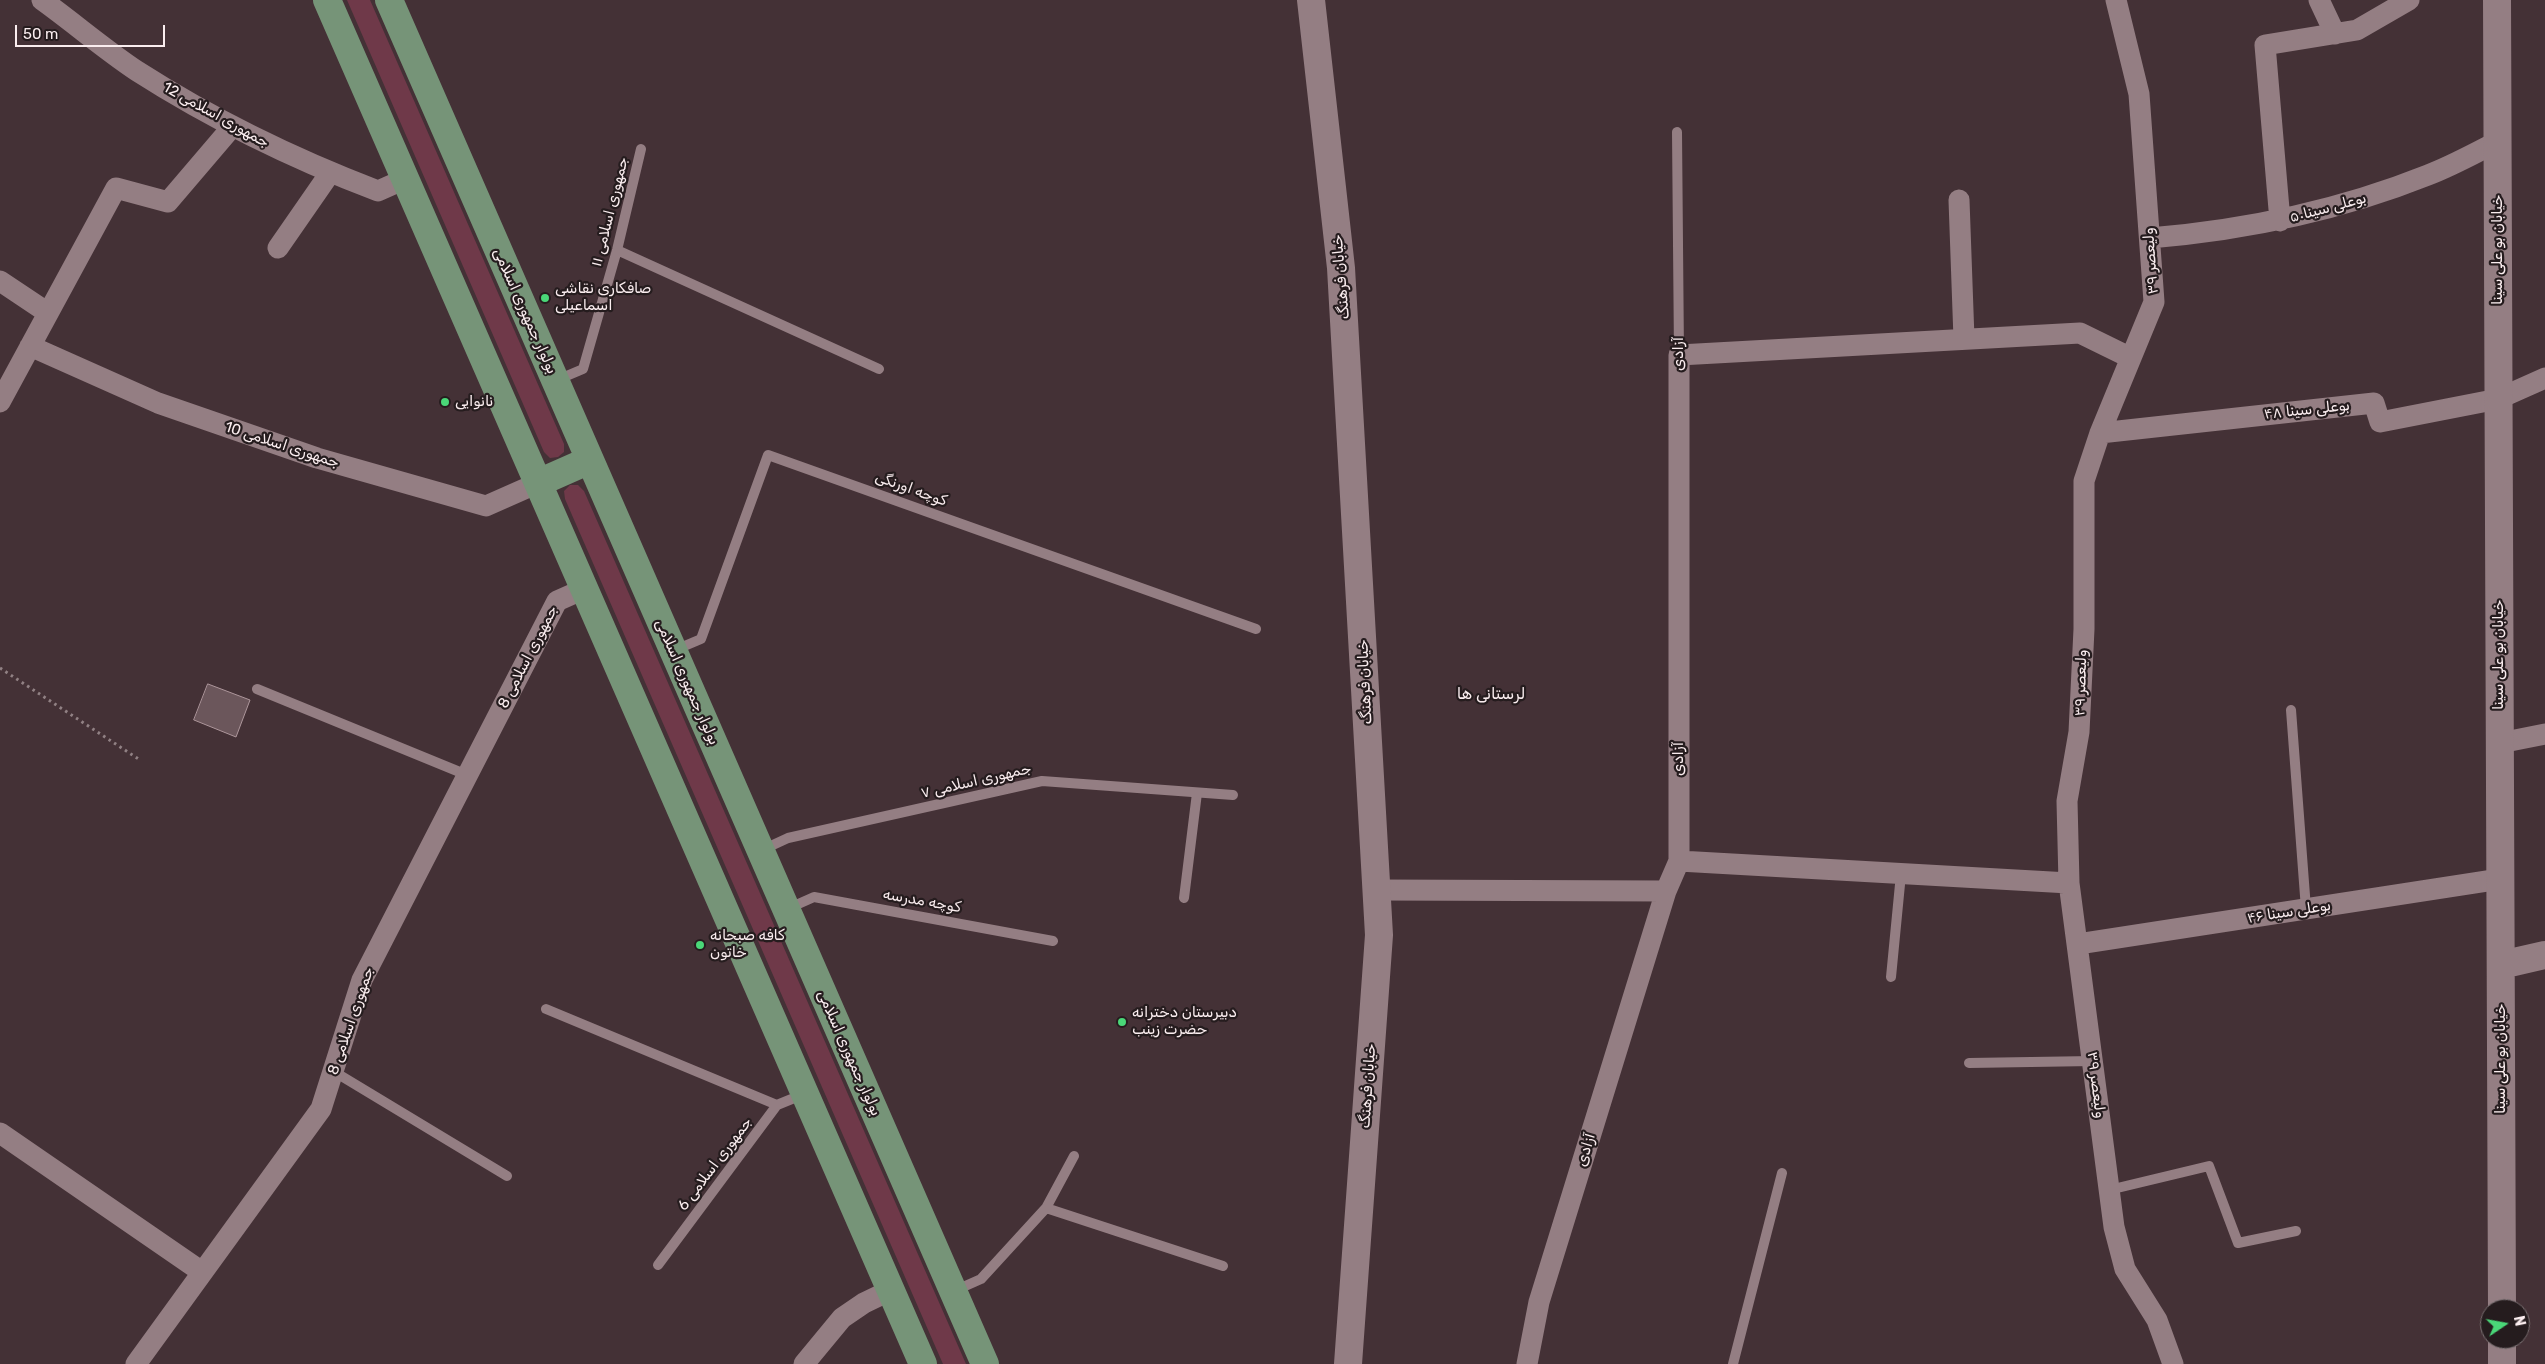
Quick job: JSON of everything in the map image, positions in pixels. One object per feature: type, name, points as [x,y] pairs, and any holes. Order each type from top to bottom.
[{"type":"main road","points":[[327,0],[923,1364]]},
{"type":"main road","name":"بولوار جمهوری اسلامی","points":[[389,0],[985,1364]]},
{"type":"main road","points":[[538,483],[590,460]]},
{"type":"street","name":"جمهوری اسلامی 12","points":[[42,0],[136,70],[232,127],[330,173],[378,191],[405,179]]},
{"type":"street","name":"خیابان فرهنگ","points":[[1311,0],[1341,268],[1379,935],[1348,1364]]},
{"type":"street","name":"ولیعصر ۳۹","points":[[2116,0],[2139,94],[2154,302],[2100,433],[2084,481],[2084,629],[2079,732],[2067,801],[2070,883],[2114,1227],[2125,1268],[2158,1320],[2173,1364]]},
{"type":"street","points":[[2319,0],[2335,34]]},
{"type":"street","points":[[2280,221],[2265,45],[2357,30],[2409,0]]},
{"type":"street","name":"خیابان بو علی سینا","points":[[2497,0],[2502,1299]]},
{"type":"street","points":[[0,402],[116,188],[168,202],[232,127]]},
{"type":"street","name":"بوعلی سینا۵۰","points":[[2150,238],[2207,233],[2280,221],[2376,195],[2431,174],[2497,142]]},
{"type":"street","points":[[278,248],[330,173]]},
{"type":"street","points":[[1959,200],[1964,339]]},
{"type":"street","points":[[0,281],[48,313]]},
{"type":"street","points":[[1679,355],[2080,332],[2132,358]]},
{"type":"street","name":"جمهوری اسلامی 10","points":[[30,346],[168,406],[317,458],[486,506],[538,483]]},
{"type":"street","name":"آزادی","points":[[1526,1364],[1539,1302],[1666,891],[1679,861],[1679,355]]},
{"type":"street","points":[[2498,399],[2545,378]]},
{"type":"street","name":"بوعلی سینا ۴۸","points":[[2100,433],[2374,403],[2380,422],[2498,399]]},
{"type":"street","name":"جمهوری اسلامی 8","points":[[136,1364],[321,1109],[362,980],[557,601],[584,589]]},
{"type":"street","points":[[2500,743],[2545,734]]},
{"type":"street","points":[[1679,861],[2070,883]]},
{"type":"street","name":"بوعلی سینا ۴۶","points":[[2078,944],[2500,879]]},
{"type":"street","points":[[1377,890],[1666,891]]},
{"type":"street","points":[[2501,965],[2545,955]]},
{"type":"street","points":[[0,1133],[202,1272]]},
{"type":"street","points":[[804,1364],[842,1318],[864,1302],[891,1290]]},
{"type":"street","points":[[2502,1349],[2502,1364]]},
{"type":"lane","name":"آزادی","points":[[1678,132],[1679,355]]},
{"type":"lane","name":"جمهوری اسلامی ۱۱","points":[[556,381],[583,369],[617,250],[641,149]]},
{"type":"lane","points":[[617,250],[879,369]]},
{"type":"lane","name":"کوچه اورنگی","points":[[674,651],[701,638],[768,455],[1256,628]]},
{"type":"lane","points":[[257,689],[467,775]]},
{"type":"lane","points":[[2291,710],[2306,909]]},
{"type":"lane","name":"جمهوری اسلامی ۷","points":[[761,850],[788,838],[1042,781],[1233,795]]},
{"type":"lane","points":[[1184,898],[1197,793]]},
{"type":"lane","points":[[1891,977],[1901,874]]},
{"type":"lane","name":"کوچه مدرسه","points":[[786,909],[814,897],[1053,941]]},
{"type":"lane","points":[[546,1009],[777,1105],[805,1093]]},
{"type":"lane","points":[[1969,1063],[2093,1061]]},
{"type":"lane","points":[[333,1071],[507,1176]]},
{"type":"lane","name":"جمهوری اسلامی 6","points":[[658,1265],[777,1105]]},
{"type":"lane","points":[[954,1291],[981,1279],[1046,1208],[1074,1156]]},
{"type":"lane","points":[[2110,1190],[2209,1166],[2238,1243],[2296,1231]]},
{"type":"lane","points":[[1733,1364],[1782,1173]]},
{"type":"lane","points":[[1046,1208],[1222,1266]]},
{"type":"path","points":[[0,668],[140,760]]},
{"type":"shaded area","points":[[347,0],[370,0],[564,444],[564,452],[558,457],[550,458],[544,452]]},
{"type":"shaded area","points":[[570,485],[578,485],[584,491],[966,1364],[943,1364],[565,499],[564,491]]},
{"type":"building","points":[[208,684],[250,700],[236,737],[194,720]]},
{"type":"place","name":"صافکاری نقاشی اسماعیلی","points":[[545,298]]},
{"type":"place","name":"نانوایی","points":[[445,402]]},
{"type":"place","name":"کافه صبحانه خاتون","points":[[700,945]]},
{"type":"place","name":"دبیرستان دخترانه حضرت زینب","points":[[1122,1022]]},
{"type":"district","name":"لرستانی ها","points":[[1491,694]]}]
